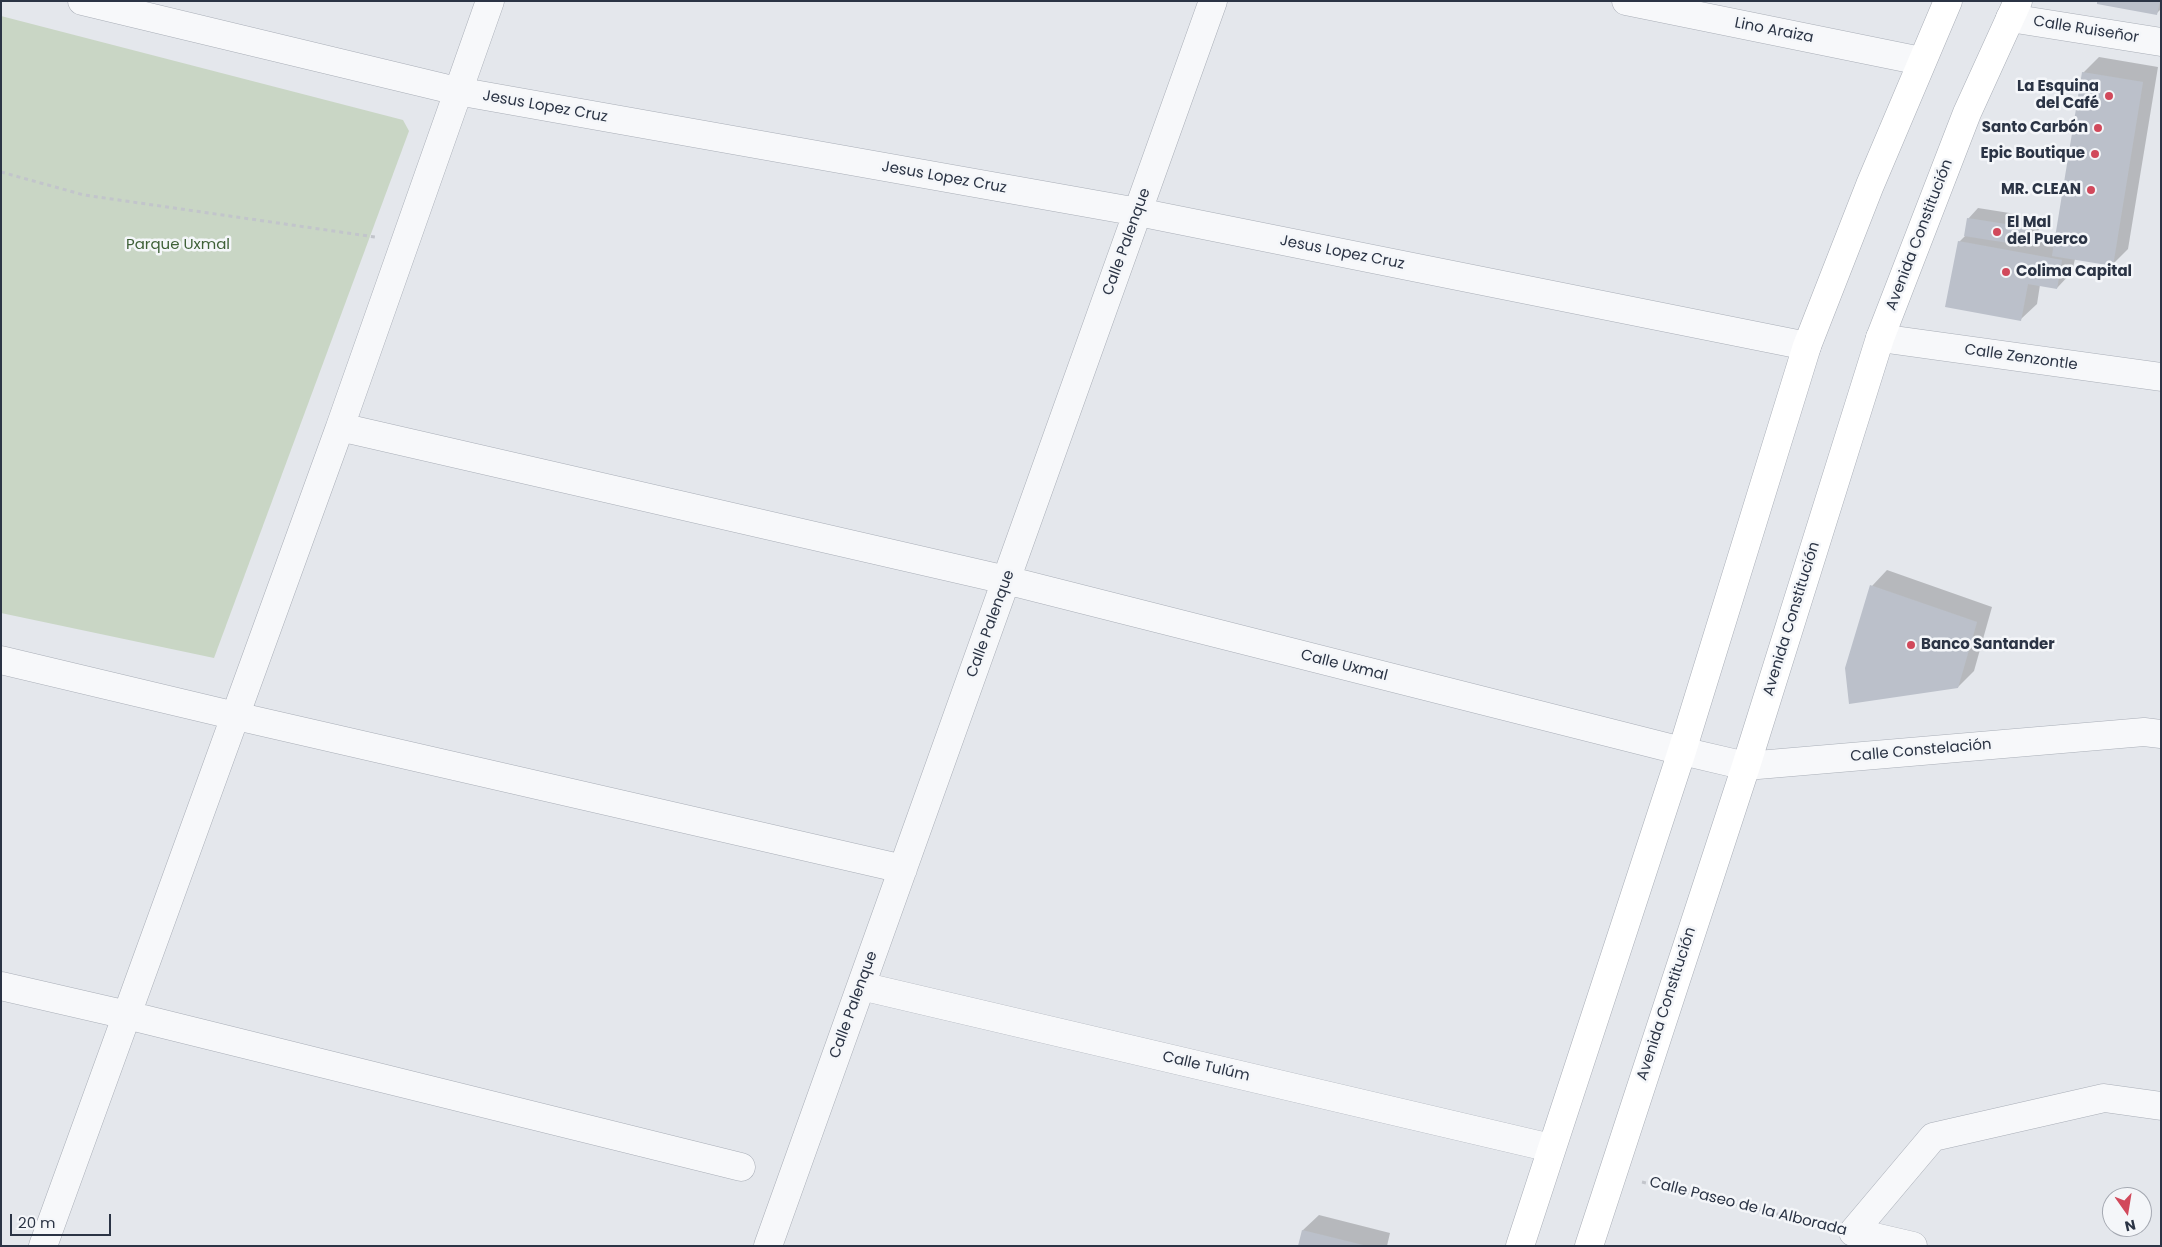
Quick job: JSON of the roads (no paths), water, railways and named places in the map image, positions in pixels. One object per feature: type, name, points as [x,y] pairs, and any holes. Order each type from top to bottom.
[{"type":"street","name":"Jesus Lopez Cruz","points":[[82,1],[457,91],[1138,212],[1807,346]]},
{"type":"street","points":[[44,1246],[340,426],[490,1]]},
{"type":"street","name":"Calle Palenque","points":[[768,1246],[1213,1]]},
{"type":"street","name":"Lino Araiza","points":[[1626,1],[1921,61]]},
{"type":"street","points":[[1520,1246],[1682,752],[1807,346],[1870,185],[1948,1]]},
{"type":"street","name":"Calle Ruiseñor","points":[[2014,10],[2161,42]]},
{"type":"street","name":"Avenida Constitución","points":[[1589,1246],[1746,766],[1880,338],[1967,114],[2014,10]]},
{"type":"street","name":"Calle Zenzontle","points":[[1880,338],[2161,377]]},
{"type":"street","name":"Calle Uxmal","points":[[340,426],[1006,580],[1682,752]]},
{"type":"street","points":[[1,660],[236,716],[903,869]]},
{"type":"street","name":"Calle Constelación","points":[[1682,752],[1746,766],[2144,732],[2161,734]]},
{"type":"street","points":[[1,986],[127,1015],[741,1167]]},
{"type":"street","name":"Calle Tulúm","points":[[861,986],[1551,1148]]},
{"type":"street","name":"Calle Paseo de la Alborada","points":[[1913,1246],[1853,1232],[1933,1137],[2104,1098],[2161,1106]]},
{"type":"place","name":"La Esquina del Café","points":[[2109,96]]},
{"type":"place","name":"Santo Carbón","points":[[2098,128]]},
{"type":"place","name":"Epic Boutique","points":[[2095,154]]},
{"type":"place","name":"MR. CLEAN","points":[[2091,190]]},
{"type":"place","name":"El Mal del Puerco","points":[[1997,232]]},
{"type":"place","name":"Colima Capital","points":[[2006,272]]},
{"type":"place","name":"Banco Santander","points":[[1911,645]]},
{"type":"park label","name":"Parque Uxmal","points":[[178,245]]}]
